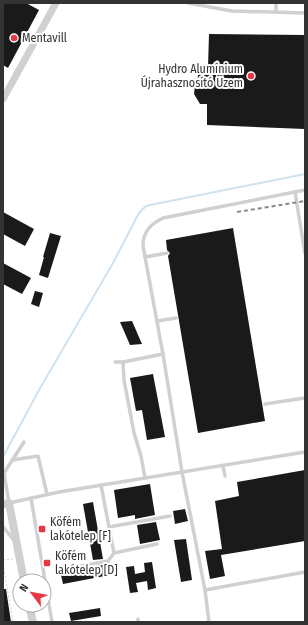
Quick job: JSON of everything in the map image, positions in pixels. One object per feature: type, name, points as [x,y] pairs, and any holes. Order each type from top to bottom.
[{"type":"street","points":[[3,99],[56,3]]},
{"type":"street","points":[[6,504],[22,573]]},
{"type":"lane","points":[[188,3],[232,11],[305,13]]},
{"type":"lane","points":[[276,3],[276,12]]},
{"type":"lane","points":[[209,622],[205,590],[182,472],[163,354],[143,246],[143,236],[152,224],[163,218],[305,190]]},
{"type":"lane","points":[[295,192],[305,254]]},
{"type":"lane","points":[[145,257],[166,253]]},
{"type":"lane","points":[[157,321],[176,318]]},
{"type":"lane","points":[[115,362],[123,362],[163,354]]},
{"type":"lane","points":[[123,362],[124,380],[134,433],[141,456],[145,478]]},
{"type":"lane","points":[[265,404],[305,398]]},
{"type":"lane","points":[[24,442],[4,473],[6,504],[47,494],[305,452]]},
{"type":"lane","points":[[12,460],[38,456],[47,494]]},
{"type":"lane","points":[[223,466],[224,476]]},
{"type":"lane","points":[[101,485],[114,553]]},
{"type":"lane","points":[[31,498],[52,622]]},
{"type":"lane","points":[[109,527],[170,516]]},
{"type":"lane","points":[[3,527],[15,541]]},
{"type":"lane","points":[[60,570],[108,561],[114,553],[157,544]]},
{"type":"lane","points":[[108,561],[111,574]]},
{"type":"lane","points":[[205,590],[305,572]]},
{"type":"path","points":[[3,560],[13,558]]},
{"type":"path","points":[[3,564],[13,622]]},
{"type":"building","name":"Mentavill","points":[[3,3],[26,3],[39,10],[8,68],[3,65]]},
{"type":"building","name":"Hydro Alumínium Újrahasznosító Üzem","points":[[209,34],[305,35],[305,129],[207,125],[207,104],[200,104],[194,94],[199,67],[208,67]]},
{"type":"building","points":[[3,212],[34,229],[25,246],[3,234]]},
{"type":"building","points":[[233,228],[265,421],[198,433],[168,256],[170,253],[167,250],[166,240]]},
{"type":"building","points":[[50,233],[61,236],[48,278],[39,275]]},
{"type":"building","points":[[3,263],[31,278],[22,294],[3,284]]},
{"type":"building","points":[[35,291],[43,293],[39,307],[31,304]]},
{"type":"building","points":[[132,321],[142,344],[130,345],[120,322]]},
{"type":"building","points":[[153,374],[165,437],[147,440],[142,410],[136,411],[130,378]]},
{"type":"building","points":[[305,470],[305,541],[221,555],[225,576],[210,579],[205,551],[222,549],[215,501],[239,496],[237,482]]},
{"type":"building","points":[[150,484],[155,515],[135,519],[135,515],[118,518],[114,490]]},
{"type":"building","points":[[93,502],[103,559],[93,560],[83,504]]},
{"type":"building","points":[[185,509],[188,521],[175,524],[173,511]]},
{"type":"building","points":[[156,522],[160,540],[140,544],[137,525]]},
{"type":"building","points":[[186,539],[192,580],[181,582],[174,540]]},
{"type":"building","points":[[152,562],[156,588],[148,590],[147,581],[136,583],[138,592],[130,593],[126,567],[134,566],[135,574],[145,572],[144,563]]},
{"type":"building","points":[[103,565],[105,576],[63,584],[61,575],[95,569],[94,567]]},
{"type":"building","points":[[3,589],[6,589],[11,622],[3,622]]},
{"type":"building","points":[[100,608],[101,616],[71,621],[69,613]]},
{"type":"waterway","points":[[3,457],[39,390],[113,263],[139,213],[146,206],[305,174]]},
{"type":"railway","points":[[237,212],[305,201]]},
{"type":"place","name":"Mentavill","points":[[14,38]]},
{"type":"place","name":"Hydro Alumínium Újrahasznosító Üzem","points":[[251,76]]},
{"type":"place","name":"Köfém lakótelep [F]","points":[[42,529]]},
{"type":"place","name":"Köfém lakótelep [D]","points":[[47,563]]}]
